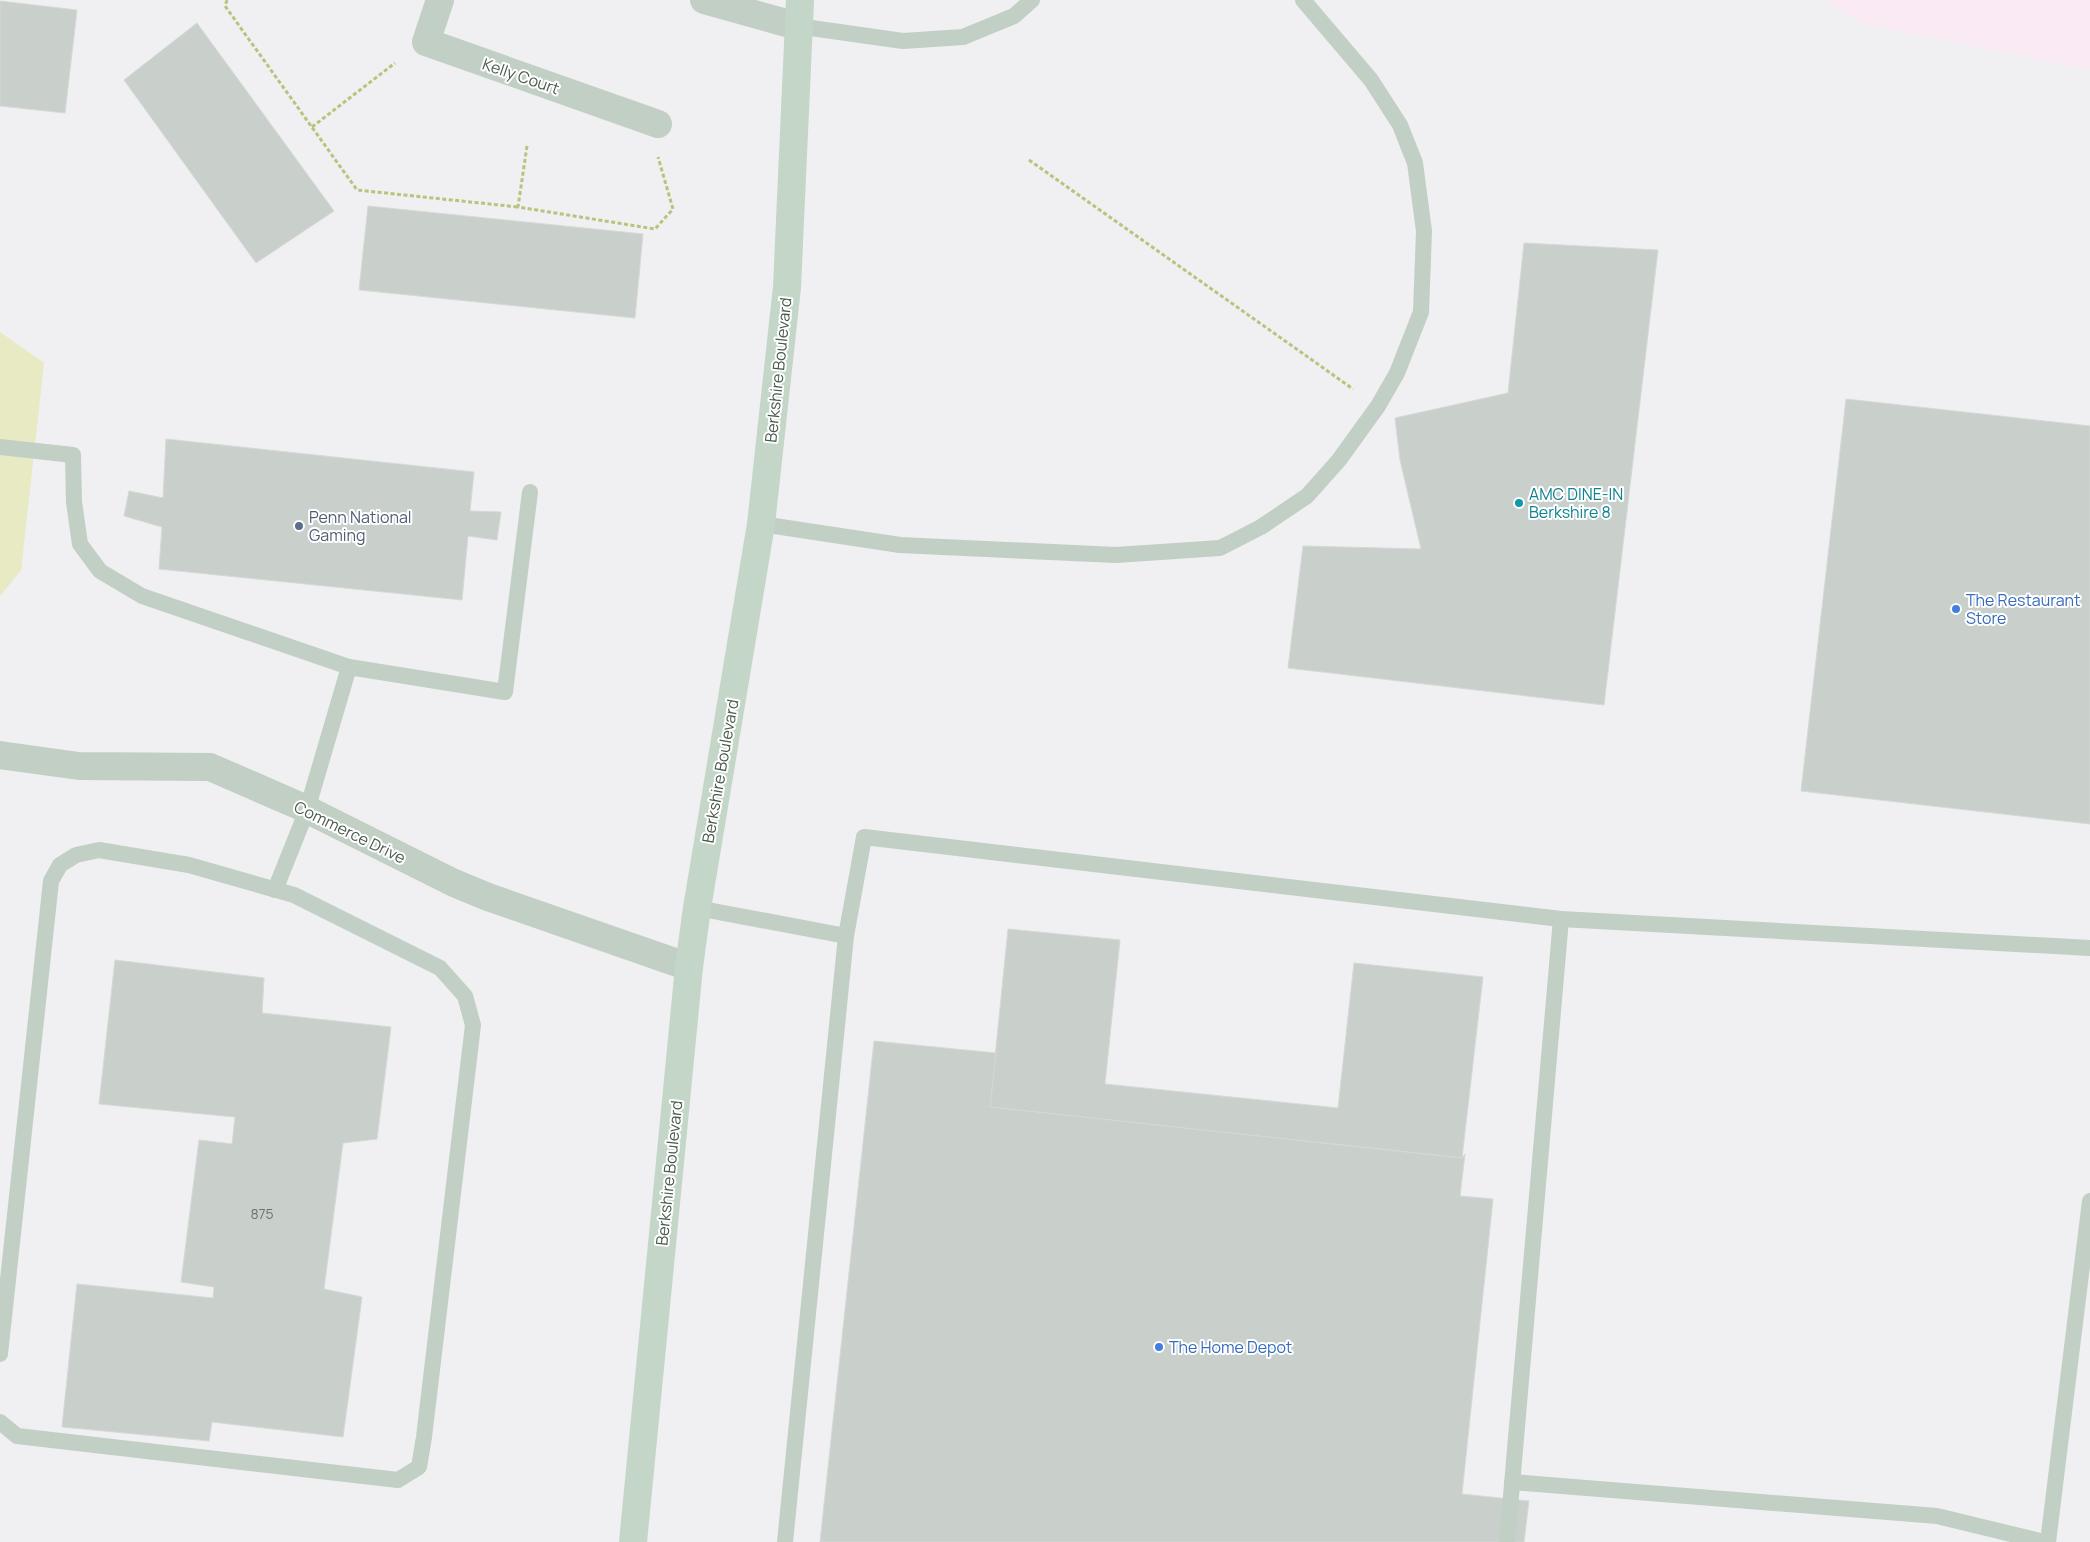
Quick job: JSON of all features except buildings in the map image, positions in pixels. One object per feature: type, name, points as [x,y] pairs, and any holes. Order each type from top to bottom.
[{"type":"main road","name":"Berkshire Boulevard","points":[[633,1542],[689,967],[697,908],[761,524],[787,287],[799,13]]},
{"type":"street","name":"Kelly Court","points":[[440,0],[426,42],[658,124]]},
{"type":"street","points":[[704,0],[799,13]]},
{"type":"street","name":"Commerce Drive","points":[[0,755],[78,766],[210,767],[308,810],[454,883],[488,897],[689,967]]},
{"type":"lane","points":[[799,13],[903,40],[963,37],[1014,16],[1032,0]]},
{"type":"lane","points":[[761,524],[900,545],[1116,555],[1220,548],[1261,527],[1307,496],[1339,460],[1378,406],[1397,373],[1421,312],[1424,231],[1415,162],[1400,124],[1371,80],[1303,0]]},
{"type":"lane","points":[[0,447],[74,455],[74,502],[80,544],[100,570],[142,596],[349,666],[505,692],[530,492]]},
{"type":"lane","points":[[275,890],[308,810],[349,666]]},
{"type":"lane","points":[[785,1542],[846,936],[864,837],[1562,919],[2090,948]]},
{"type":"lane","points":[[0,1354],[51,881],[60,865],[76,855],[99,850],[189,865],[294,895],[440,968],[465,996],[473,1026],[419,1467],[398,1480],[18,1436],[0,1422]]},
{"type":"lane","points":[[697,908],[846,936]]},
{"type":"lane","points":[[1507,1542],[1562,919]]},
{"type":"lane","points":[[1512,1482],[1937,1516],[2046,1542],[2082,1327],[2090,1201]]},
{"type":"path","points":[[227,0],[225,6],[358,190],[518,206],[655,229],[673,209],[658,156]]},
{"type":"path","points":[[312,127],[395,64]]},
{"type":"path","points":[[518,206],[527,146]]},
{"type":"path","points":[[1029,160],[1378,406]]},
{"type":"shaded area","points":[[1823,0],[2090,0],[2090,70],[1861,23]]},
{"type":"green space","points":[[0,332],[44,363],[21,570],[0,596]]},
{"type":"place","name":"AMC DINE-IN Berkshire 8","points":[[1519,503]]},
{"type":"place","name":"Penn National Gaming","points":[[299,526]]},
{"type":"place","name":"The Restaurant Store","points":[[1956,609]]},
{"type":"place","name":"The Home Depot","points":[[1159,1347]]}]
